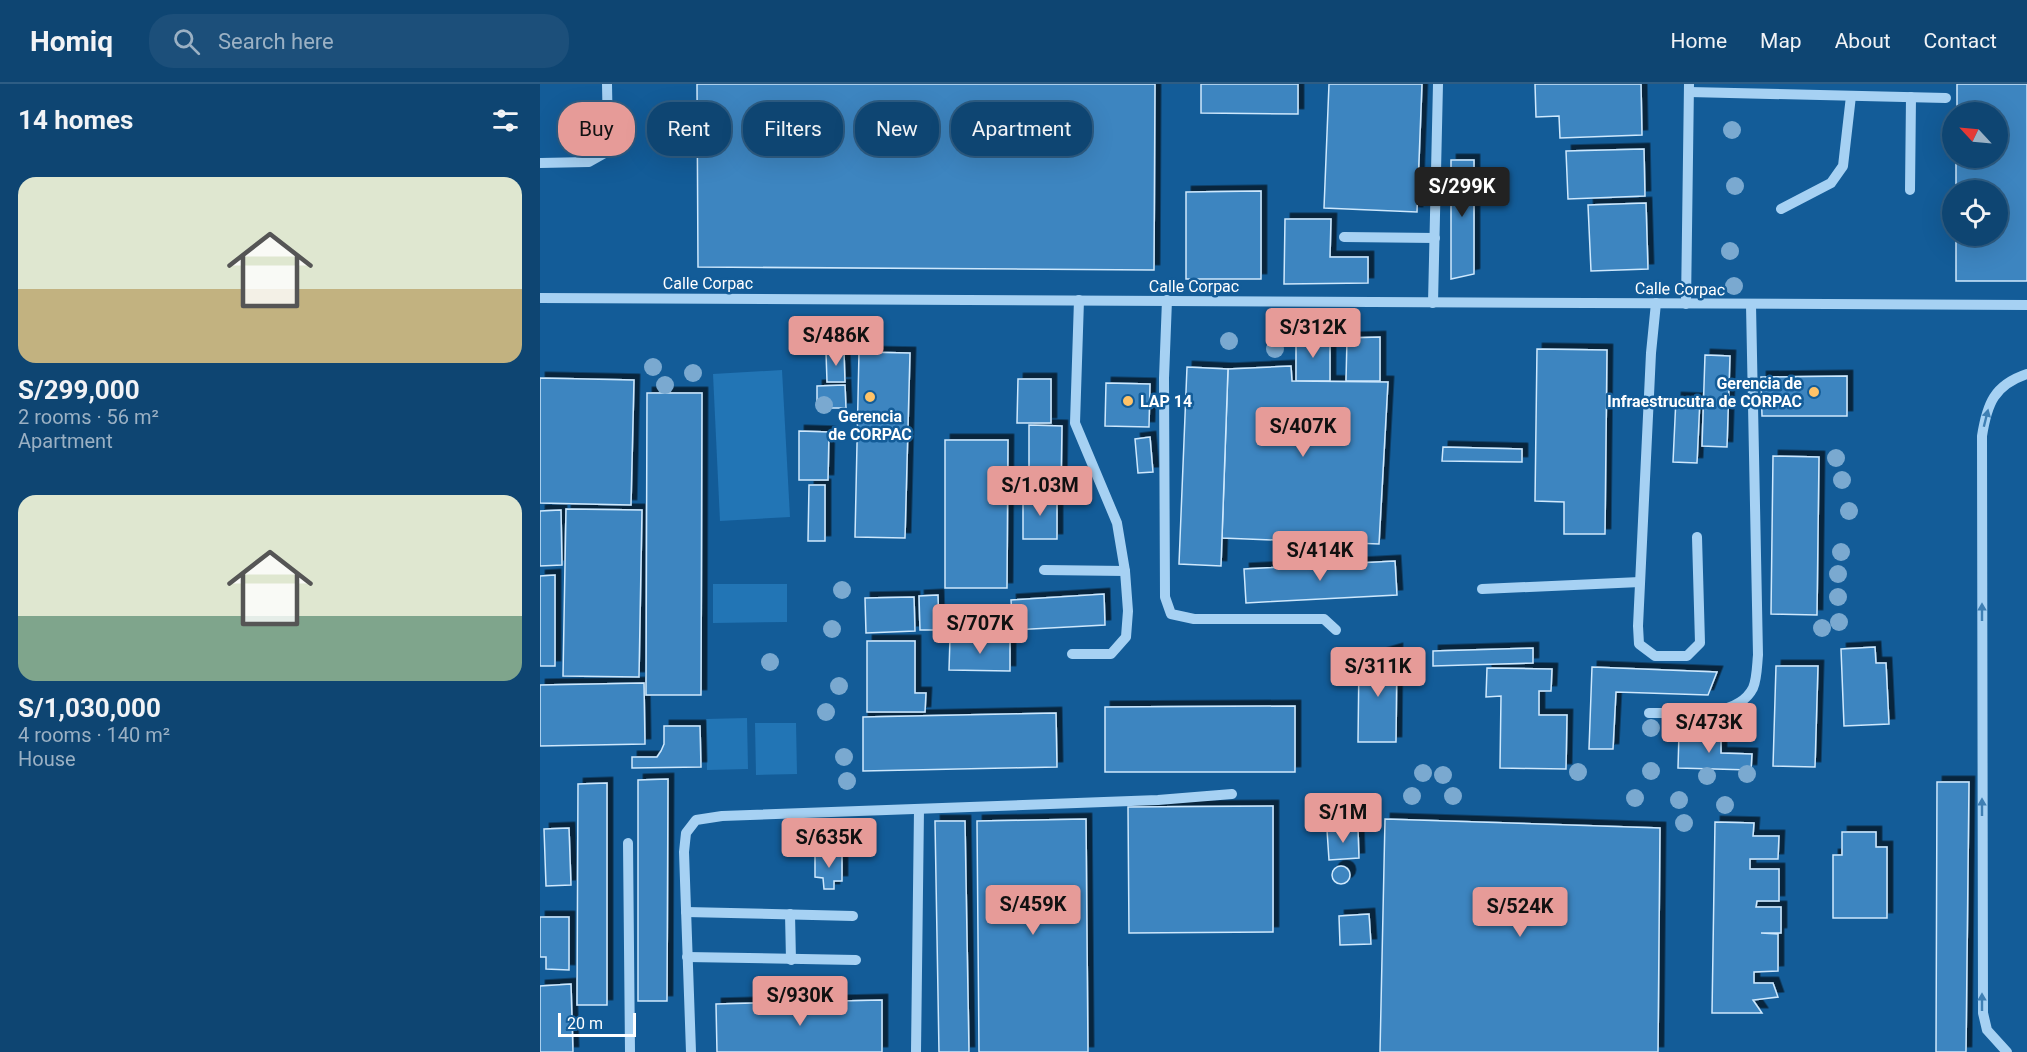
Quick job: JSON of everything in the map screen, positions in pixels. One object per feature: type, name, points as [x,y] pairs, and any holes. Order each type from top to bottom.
[{"type":"lane","points":[[540,163],[589,162],[604,153],[608,138],[607,84]]},
{"type":"lane","points":[[1433,303],[1438,84]]},
{"type":"lane","points":[[1686,304],[1689,88],[1946,98]]},
{"type":"lane","points":[[1781,209],[1830,183],[1843,166],[1851,96]]},
{"type":"lane","points":[[1910,190],[1911,97]]},
{"type":"lane","points":[[1344,237],[1435,238]]},
{"type":"lane","name":"Calle Corpac","points":[[540,298],[2027,305]]},
{"type":"lane","points":[[1072,654],[1112,654],[1126,637],[1128,611],[1125,572],[1117,523],[1075,423],[1079,300]]},
{"type":"lane","points":[[1167,300],[1164,378],[1165,597],[1171,614],[1194,619],[1324,619],[1336,630]]},
{"type":"lane","points":[[1656,303],[1651,353],[1638,626],[1639,644],[1655,656],[1687,656],[1700,643],[1696,537]]},
{"type":"lane","points":[[1649,713],[1717,711],[1745,700],[1754,686],[1758,655],[1751,305]]},
{"type":"lane","points":[[2007,1052],[1987,1030],[1983,1013],[1982,436],[1985,416],[1992,399],[2005,384],[2027,374]]},
{"type":"lane","points":[[1044,570],[1125,572]]},
{"type":"lane","points":[[1482,589],[1641,582]]},
{"type":"lane","points":[[691,1052],[684,852],[686,833],[696,820],[722,816],[919,808],[960,812],[1232,794]]},
{"type":"lane","points":[[916,1052],[919,808]]},
{"type":"lane","points":[[628,843],[630,1052]]},
{"type":"lane","points":[[686,912],[854,916]]},
{"type":"lane","points":[[789,914],[791,960]]},
{"type":"lane","points":[[687,957],[856,960]]},
{"type":"shaded area","points":[[782,370],[790,517],[720,521],[713,374]]},
{"type":"shaded area","points":[[713,584],[787,584],[787,622],[713,623]]},
{"type":"shaded area","points":[[747,718],[748,769],[707,770],[706,719]]},
{"type":"shaded area","points":[[755,723],[796,723],[797,774],[756,775]]},
{"type":"building","points":[[697,84],[1155,84],[1154,270],[698,267],[697,156],[731,156],[731,102],[697,102]]},
{"type":"building","points":[[1201,84],[1298,84],[1298,114],[1201,113]]},
{"type":"building","points":[[1329,84],[1422,84],[1417,212],[1324,208]]},
{"type":"building","points":[[1535,84],[1641,84],[1642,135],[1560,138],[1559,116],[1536,117]]},
{"type":"building","points":[[1957,84],[2027,84],[2027,281],[1956,281],[1956,246],[2008,246],[2008,180],[1956,180],[1956,168],[2008,168],[2008,102],[1957,102]]},
{"type":"building","points":[[1644,149],[1645,196],[1568,199],[1566,151]]},
{"type":"building","points":[[1451,160],[1474,160],[1474,274],[1451,279]]},
{"type":"building","points":[[1261,191],[1261,279],[1186,279],[1186,192]]},
{"type":"building","points":[[1646,203],[1648,269],[1591,271],[1588,205]]},
{"type":"building","points":[[1285,219],[1331,219],[1330,257],[1368,257],[1368,283],[1284,284]]},
{"type":"building","points":[[1296,337],[1330,337],[1330,381],[1296,381]]},
{"type":"building","points":[[1380,337],[1380,381],[1346,381],[1347,338]]},
{"type":"building","points":[[1537,349],[1607,350],[1605,534],[1564,534],[1564,502],[1535,501]]},
{"type":"building","points":[[826,352],[844,352],[845,382],[827,382]]},
{"type":"building","points":[[859,352],[910,353],[905,538],[855,537]]},
{"type":"building","points":[[1705,355],[1730,356],[1727,447],[1702,446]]},
{"type":"building","points":[[1291,366],[1292,381],[1388,382],[1379,544],[1222,538],[1228,369]]},
{"type":"building","points":[[1187,367],[1228,369],[1221,566],[1179,564]]},
{"type":"building","points":[[1847,376],[1847,416],[1762,416],[1761,377]]},
{"type":"building","points":[[540,378],[634,380],[631,505],[540,503]]},
{"type":"building","points":[[1018,379],[1051,379],[1051,423],[1017,423]]},
{"type":"building","points":[[1106,383],[1150,384],[1149,427],[1105,426]]},
{"type":"building","points":[[845,385],[846,408],[817,408],[817,386]]},
{"type":"building","points":[[647,393],[702,393],[701,695],[646,695]]},
{"type":"building","points":[[1676,398],[1700,399],[1697,463],[1673,462]]},
{"type":"building","points":[[1029,425],[1062,426],[1061,490],[1029,490]]},
{"type":"building","points":[[799,431],[829,432],[828,480],[799,480]]},
{"type":"building","points":[[1150,437],[1153,472],[1138,473],[1135,439]]},
{"type":"building","points":[[945,440],[1008,440],[1007,588],[945,588]]},
{"type":"building","points":[[1443,447],[1522,449],[1522,462],[1442,461]]},
{"type":"building","points":[[1773,456],[1819,457],[1817,615],[1771,614]]},
{"type":"building","points":[[809,485],[825,485],[825,541],[808,541]]},
{"type":"building","points":[[1023,495],[1057,495],[1057,539],[1023,539]]},
{"type":"building","points":[[566,509],[642,510],[639,677],[563,676]]},
{"type":"building","points":[[561,510],[562,565],[540,566],[540,511]]},
{"type":"building","points":[[1395,561],[1397,595],[1246,603],[1244,569]]},
{"type":"building","points":[[555,575],[555,666],[540,666],[540,576]]},
{"type":"building","points":[[1104,594],[1105,625],[1013,630],[1011,600]]},
{"type":"building","points":[[938,595],[939,630],[920,630],[919,596]]},
{"type":"building","points":[[914,597],[915,631],[866,633],[865,598]]},
{"type":"building","points":[[950,638],[1010,639],[1010,671],[949,670]]},
{"type":"building","points":[[867,641],[915,641],[915,693],[926,693],[925,712],[867,712]]},
{"type":"building","points":[[1875,647],[1876,663],[1886,663],[1889,724],[1844,726],[1841,649]]},
{"type":"building","points":[[1533,648],[1533,663],[1433,666],[1433,651]]},
{"type":"building","points":[[1397,649],[1396,742],[1358,742],[1359,660]]},
{"type":"building","points":[[1776,666],[1818,666],[1815,767],[1773,766]]},
{"type":"building","points":[[1592,667],[1717,672],[1708,695],[1616,692],[1613,749],[1589,749]]},
{"type":"building","points":[[1487,668],[1552,669],[1551,691],[1539,691],[1539,715],[1567,715],[1566,769],[1500,768],[1501,696],[1486,697]]},
{"type":"building","points":[[644,683],[645,744],[540,746],[540,685]]},
{"type":"building","points":[[1295,706],[1295,772],[1105,772],[1105,707]]},
{"type":"building","points":[[1056,713],[1057,767],[863,771],[863,717]]},
{"type":"building","points":[[664,726],[700,726],[701,767],[632,768],[632,757],[657,757],[664,744]]},
{"type":"building","points":[[1679,733],[1721,734],[1721,753],[1752,754],[1751,770],[1678,768]]},
{"type":"building","points":[[668,779],[667,1001],[638,1001],[638,780]]},
{"type":"building","points":[[1937,782],[1969,782],[1966,1052],[1936,1052]]},
{"type":"building","points":[[607,783],[607,1005],[577,1005],[578,784]]},
{"type":"building","points":[[1273,806],[1273,932],[1129,933],[1128,807]]},
{"type":"building","points":[[1086,819],[1088,1052],[979,1052],[977,821]]},
{"type":"building","points":[[1385,819],[1660,828],[1658,1052],[1380,1052]]},
{"type":"building","points":[[935,821],[965,821],[969,1052],[939,1052]]},
{"type":"building","points":[[1715,822],[1754,823],[1753,836],[1779,836],[1778,859],[1750,859],[1750,869],[1779,869],[1779,901],[1757,901],[1756,907],[1781,907],[1781,933],[1761,933],[1778,934],[1778,971],[1754,972],[1754,983],[1773,983],[1778,997],[1753,1000],[1762,1013],[1712,1013]]},
{"type":"building","points":[[569,828],[571,885],[546,886],[544,829]]},
{"type":"building","points":[[1358,829],[1359,858],[1329,860],[1327,830]]},
{"type":"building","points":[[1842,832],[1876,832],[1876,847],[1887,847],[1887,918],[1833,918],[1833,855],[1842,855]]},
{"type":"building","points":[[842,854],[842,881],[834,881],[834,889],[824,889],[823,878],[815,877],[815,855]]},
{"type":"building","points":[[1341,866],[1347,869],[1350,875],[1347,881],[1341,884],[1335,881],[1332,875],[1335,869]]},
{"type":"building","points":[[1369,914],[1371,944],[1340,945],[1339,916]]},
{"type":"building","points":[[540,917],[569,917],[569,970],[546,969],[546,957],[540,957]]},
{"type":"building","points":[[571,984],[573,1052],[540,1052],[540,986]]},
{"type":"building","points":[[882,1000],[882,1052],[717,1052],[716,1004]]},
{"type":"place","name":"Gerencia de Infraestrucutra de CORPAC","points":[[1814,392]]},
{"type":"place","name":"Gerencia de CORPAC","points":[[870,397]]},
{"type":"place","name":"LAP 14","points":[[1128,401]]}]
